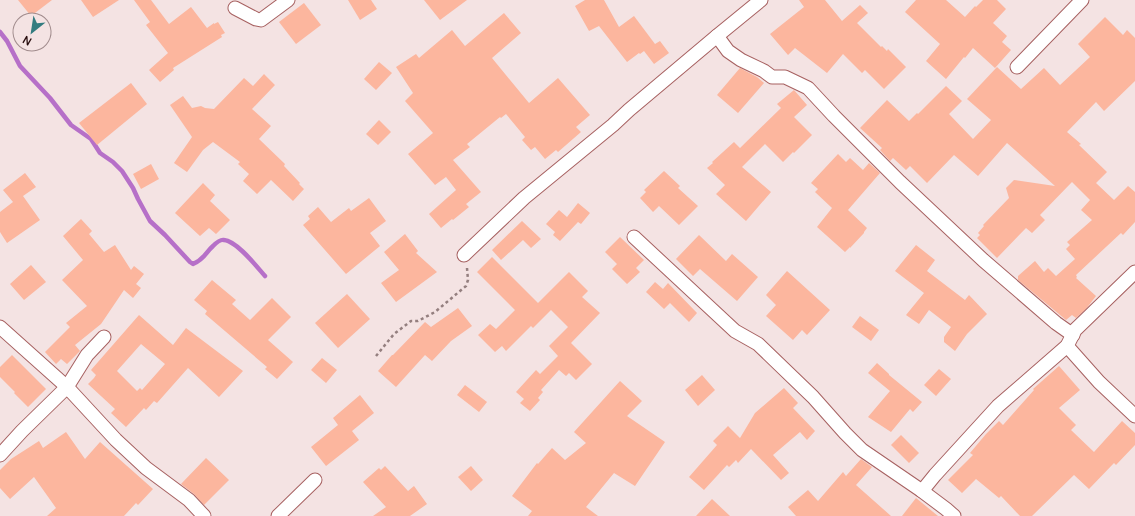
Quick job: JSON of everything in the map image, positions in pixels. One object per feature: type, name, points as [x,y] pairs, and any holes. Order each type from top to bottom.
[{"type":"street","points":[[235,8],[261,20],[288,0]]},
{"type":"street","points":[[464,256],[524,198],[613,126],[629,110],[761,0]]},
{"type":"street","points":[[1017,67],[1082,0]]},
{"type":"street","points":[[717,36],[728,51],[741,60],[764,71],[772,77],[785,77],[808,88],[900,182],[983,260],[1056,323],[1070,340],[1099,382],[1135,416]]},
{"type":"street","points":[[634,237],[735,331],[758,344],[813,397],[862,450],[922,491],[954,516]]},
{"type":"street","points":[[922,491],[998,406],[1070,340],[1074,330],[1135,272]]},
{"type":"street","points":[[0,327],[67,387],[136,459],[189,500],[204,516]]},
{"type":"street","points":[[0,456],[22,431],[67,387],[87,355],[104,337]]},
{"type":"street","points":[[278,516],[316,480]]},
{"type":"path","points":[[376,356],[394,334],[411,321],[418,321],[435,312],[466,286],[468,273]]},
{"type":"building","points":[[18,0],[52,0],[36,12],[28,12]]},
{"type":"building","points":[[81,0],[119,0],[93,17]]},
{"type":"building","points":[[134,0],[151,0],[169,24],[191,7],[207,28],[218,22],[225,33],[221,35],[222,37],[173,68],[174,70],[160,82],[149,70],[168,53],[146,25],[150,22]]},
{"type":"building","points":[[348,0],[371,0],[377,9],[360,20]]},
{"type":"building","points":[[424,0],[467,0],[440,20]]},
{"type":"building","points":[[585,0],[604,0],[619,27],[634,16],[655,44],[660,41],[669,53],[654,64],[644,51],[627,62],[599,26],[589,31],[575,6]]},
{"type":"building","points":[[799,0],[825,0],[842,21],[860,5],[868,13],[857,23],[881,47],[882,46],[887,51],[888,49],[906,67],[884,89],[865,70],[862,73],[843,54],[827,73],[795,48],[788,55],[770,34],[804,7]]},
{"type":"building","points":[[916,0],[946,0],[965,17],[983,0],[997,0],[1006,9],[993,23],[1007,36],[1002,42],[1011,50],[995,68],[973,48],[946,79],[926,61],[940,44],[905,12]]},
{"type":"building","points":[[304,3],[321,25],[296,44],[279,22]]},
{"type":"building","points":[[504,13],[521,33],[492,58],[529,103],[558,78],[590,115],[576,127],[581,132],[558,152],[556,150],[545,159],[535,147],[531,150],[522,140],[525,137],[506,114],[501,118],[500,117],[467,144],[470,147],[453,160],[481,192],[466,204],[469,207],[441,228],[429,214],[456,190],[446,177],[435,185],[408,154],[433,133],[405,101],[413,93],[396,67],[416,54],[419,58],[452,30],[465,46]]},
{"type":"building","points":[[1105,17],[1123,35],[1127,30],[1135,38],[1135,81],[1104,111],[1096,102],[1067,132],[1081,144],[1079,145],[1107,172],[1096,183],[1114,200],[1128,186],[1135,192],[1135,222],[1123,235],[1121,233],[1076,275],[1076,278],[1096,296],[1086,309],[1076,318],[1072,315],[1066,320],[1018,280],[1018,276],[1035,261],[1044,272],[1048,268],[1056,276],[1075,259],[1066,249],[1070,245],[1067,242],[1092,220],[1081,210],[1090,200],[1072,182],[1040,215],[1045,220],[1032,233],[1026,228],[997,258],[977,238],[980,235],[978,233],[984,226],[983,225],[1009,198],[1006,188],[1014,180],[1055,186],[1007,143],[978,176],[954,155],[927,183],[910,166],[906,170],[893,158],[890,161],[880,150],[882,148],[860,128],[887,100],[909,121],[946,86],[962,101],[949,114],[973,139],[991,120],[967,99],[997,67],[1021,89],[1044,68],[1060,85],[1090,57],[1078,44]]},
{"type":"building","points":[[379,62],[392,73],[376,90],[364,79]]},
{"type":"building","points":[[740,68],[757,77],[764,83],[738,113],[717,95]]},
{"type":"building","points":[[264,74],[275,85],[252,109],[271,126],[259,139],[285,164],[284,166],[304,189],[293,201],[271,180],[257,194],[243,181],[249,174],[238,164],[240,162],[213,142],[203,150],[187,172],[174,163],[192,137],[170,105],[183,96],[192,108],[201,106],[214,109],[244,78],[253,86]]},
{"type":"building","points":[[131,83],[147,104],[97,145],[79,123]]},
{"type":"building","points":[[794,90],[807,105],[794,117],[812,135],[783,162],[765,144],[742,167],[771,192],[746,221],[716,194],[725,185],[707,168],[734,142],[740,148],[781,108],[777,104]]},
{"type":"building","points":[[379,120],[391,132],[378,145],[366,134]]},
{"type":"building","points":[[838,154],[846,162],[850,158],[863,170],[869,163],[880,173],[848,210],[867,228],[845,252],[817,227],[832,208],[815,192],[818,189],[811,183]]},
{"type":"building","points":[[151,164],[159,179],[141,189],[133,174]]},
{"type":"building","points":[[664,171],[680,186],[678,188],[698,206],[679,225],[659,206],[653,212],[640,198],[646,192],[644,190]]},
{"type":"building","points":[[25,173],[36,187],[23,196],[40,220],[7,243],[0,232],[0,212],[13,202],[3,190]]},
{"type":"building","points":[[203,183],[215,195],[210,201],[230,220],[216,234],[209,228],[200,236],[175,213]]},
{"type":"building","points":[[369,198],[386,221],[370,233],[380,246],[346,274],[303,225],[310,219],[308,216],[318,207],[331,222],[349,208],[351,211]]},
{"type":"building","points":[[578,203],[590,213],[581,224],[578,222],[560,241],[553,235],[555,232],[546,224],[559,210],[567,217]]},
{"type":"building","points":[[81,219],[92,231],[89,234],[104,252],[115,245],[131,270],[134,266],[144,274],[136,284],[141,288],[133,298],[124,290],[101,324],[75,345],[80,351],[67,364],[61,359],[56,364],[45,352],[70,327],[66,323],[87,306],[62,280],[83,260],[63,236]]},
{"type":"building","points":[[522,221],[541,239],[531,248],[523,240],[501,260],[492,250]]},
{"type":"building","points":[[405,234],[418,251],[416,253],[437,272],[396,302],[381,283],[399,270],[384,252]]},
{"type":"building","points":[[699,235],[726,261],[732,254],[758,277],[737,301],[700,269],[693,276],[676,259]]},
{"type":"building","points":[[620,237],[644,260],[636,268],[640,272],[627,284],[612,269],[617,264],[605,252]]},
{"type":"building","points":[[916,245],[935,260],[927,271],[965,300],[969,295],[987,314],[967,334],[955,351],[944,342],[944,337],[951,327],[929,310],[919,324],[906,315],[924,293],[895,271]]},
{"type":"building","points":[[492,257],[538,303],[569,272],[588,291],[582,297],[600,313],[571,343],[592,364],[576,380],[569,373],[566,376],[559,370],[541,390],[543,392],[538,398],[540,400],[530,411],[520,403],[524,399],[516,392],[536,370],[540,374],[558,356],[549,346],[568,327],[551,310],[533,328],[531,326],[506,351],[502,346],[495,352],[478,335],[490,324],[496,329],[515,310],[477,272]]},
{"type":"building","points":[[31,265],[46,282],[24,300],[10,284]]},
{"type":"building","points":[[787,271],[830,310],[807,335],[802,330],[793,340],[766,316],[776,305],[766,295]]},
{"type":"building","points":[[212,280],[236,300],[232,304],[250,320],[272,298],[291,317],[268,340],[293,362],[277,379],[265,369],[267,367],[205,314],[207,311],[194,300]]},
{"type":"building","points":[[655,282],[663,289],[668,283],[697,313],[689,322],[670,303],[664,309],[646,292]]},
{"type":"building","points":[[347,294],[370,319],[338,348],[315,323]]},
{"type":"building","points":[[458,308],[472,326],[451,341],[432,361],[425,355],[396,387],[378,371],[425,322],[431,327]]},
{"type":"building","points":[[139,315],[173,345],[186,328],[243,371],[219,397],[188,368],[157,403],[154,401],[146,410],[144,408],[126,427],[111,413],[115,409],[88,384],[96,375],[91,370]],"holes":[[[141,344],[165,364],[142,390],[140,388],[137,391],[117,371]]]},
{"type":"building","points":[[860,316],[879,330],[871,341],[852,327]]},
{"type":"building","points":[[12,355],[46,389],[28,407],[0,377],[0,367]]},
{"type":"building","points":[[322,358],[337,370],[326,383],[311,370]]},
{"type":"building","points":[[877,363],[889,375],[922,402],[913,412],[910,409],[891,432],[868,417],[890,391],[868,373]]},
{"type":"building","points":[[1059,366],[1080,390],[1059,408],[1076,425],[1071,430],[1094,452],[1122,421],[1135,433],[1135,445],[1116,465],[1114,463],[1089,489],[1074,475],[1032,516],[1020,516],[1001,496],[999,498],[976,479],[962,493],[948,480],[973,455],[970,453],[986,434],[999,421],[1003,425],[1034,390],[1033,389]]},
{"type":"building","points":[[939,369],[951,379],[936,396],[924,385]]},
{"type":"building","points":[[702,375],[715,390],[698,406],[685,390]]},
{"type":"building","points":[[620,381],[642,401],[627,416],[665,442],[635,486],[614,473],[586,507],[598,516],[528,516],[532,511],[512,496],[537,463],[538,464],[552,448],[565,460],[586,443],[574,432]]},
{"type":"building","points":[[465,385],[487,402],[479,412],[457,395]]},
{"type":"building","points":[[784,388],[798,403],[793,408],[815,431],[807,440],[800,432],[773,455],[789,473],[781,480],[751,449],[738,463],[736,460],[729,467],[727,465],[704,490],[689,477],[717,445],[713,441],[728,426],[740,438],[755,413]]},
{"type":"building","points":[[360,395],[374,413],[352,431],[359,440],[326,466],[311,447],[338,425],[333,418]]},
{"type":"building","points":[[66,432],[85,459],[100,442],[153,489],[138,505],[136,503],[124,516],[47,516],[56,508],[34,477],[10,499],[0,488],[0,470],[11,459],[39,441],[43,448]]},
{"type":"building","points":[[901,435],[919,453],[909,463],[891,445]]},
{"type":"building","points":[[206,458],[229,480],[204,505],[194,494],[181,484]]},
{"type":"building","points":[[861,459],[872,467],[856,485],[891,516],[796,516],[788,507],[808,490],[818,501],[843,472],[846,476]]},
{"type":"building","points":[[385,466],[408,491],[414,486],[427,504],[410,516],[373,516],[386,507],[363,482],[379,468],[381,470]]},
{"type":"building","points":[[471,466],[483,480],[471,491],[458,477]]},
{"type":"building","points":[[916,498],[938,516],[902,516]]},
{"type":"building","points":[[712,499],[730,516],[696,516]]},
{"type":"waterway","points":[[0,32],[7,41],[20,66],[50,98],[71,125],[91,139],[100,153],[113,162],[122,171],[133,188],[150,221],[190,262],[193,264],[197,262],[217,243],[224,240],[229,241],[241,249],[265,276]]}]
